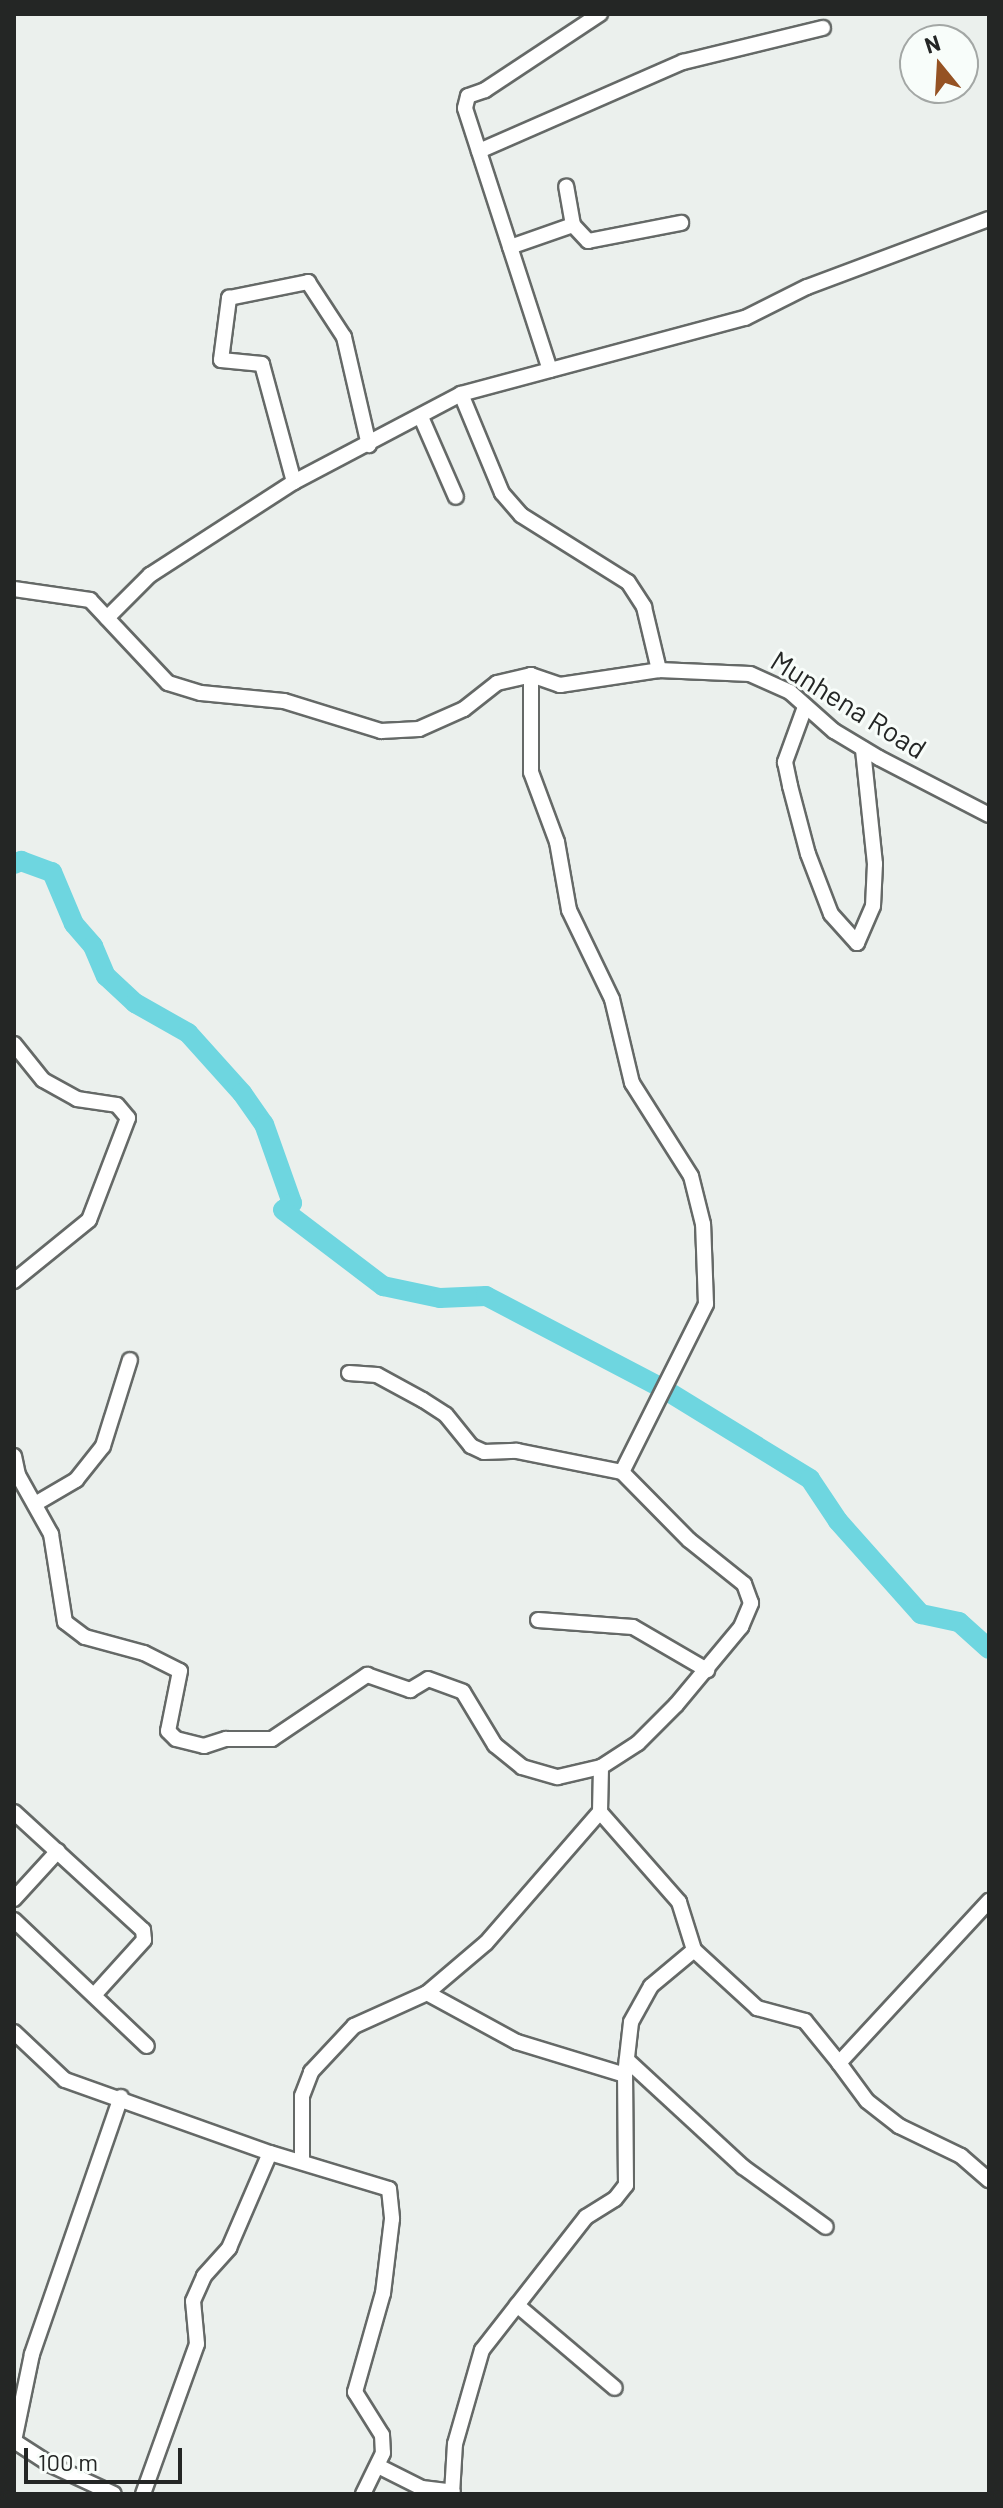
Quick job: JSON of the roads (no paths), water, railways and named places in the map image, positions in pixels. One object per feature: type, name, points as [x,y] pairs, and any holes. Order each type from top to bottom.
[{"type":"street","points":[[550,370],[465,108],[468,96],[485,90],[600,14]]},
{"type":"street","points":[[479,151],[683,62],[823,28]]},
{"type":"street","points":[[566,187],[573,225],[588,241],[681,223]]},
{"type":"street","points":[[107,618],[150,575],[294,482],[461,394],[745,318],[807,287],[989,219]]},
{"type":"street","points":[[510,247],[573,225]]},
{"type":"street","points":[[294,482],[262,364],[221,360],[229,298],[308,282],[344,337],[369,445]]},
{"type":"street","points":[[461,394],[502,493],[521,515],[628,582],[644,607],[659,670]]},
{"type":"street","points":[[421,417],[456,497]]},
{"type":"street","name":"Munhena Road","points":[[14,589],[90,600],[168,683],[201,693],[284,701],[381,731],[419,729],[464,709],[497,683],[531,675],[560,685],[659,670],[750,674],[790,692],[805,707],[863,749],[989,815]]},
{"type":"street","points":[[531,675],[531,772],[557,842],[569,910],[612,999],[632,1083],[691,1176],[703,1224],[706,1304],[622,1472]]},
{"type":"street","points":[[805,707],[785,762],[790,786],[831,914],[857,943],[873,906],[875,864],[863,749]]},
{"type":"street","points":[[14,1044],[43,1080],[77,1099],[117,1105],[128,1118],[89,1220],[14,1281]]},
{"type":"street","points":[[35,1504],[76,1480],[103,1446],[130,1360]]},
{"type":"street","points":[[14,1456],[18,1475],[51,1534],[65,1622],[85,1637],[144,1653],[180,1671],[168,1731],[176,1739],[204,1746],[226,1739],[272,1739],[367,1675],[410,1690],[428,1679],[463,1692],[495,1745],[522,1767],[558,1777],[601,1767],[638,1743],[707,1670],[746,1615],[751,1603],[744,1584],[689,1540],[622,1472],[517,1451],[484,1452],[471,1446],[446,1415],[423,1400],[377,1375],[349,1373]]},
{"type":"street","points":[[538,1620],[633,1627],[707,1670]]},
{"type":"street","points":[[302,2159],[302,2096],[311,2072],[354,2026],[427,1993],[486,1943],[600,1812],[601,1767]]},
{"type":"street","points":[[14,1812],[143,1930],[144,1940],[96,1993]]},
{"type":"street","points":[[600,1812],[679,1902],[694,1950],[757,2008],[805,2021],[818,2031],[867,2101],[899,2126],[961,2156],[989,2180]]},
{"type":"street","points":[[14,1899],[58,1851]]},
{"type":"street","points":[[839,2063],[989,1901]]},
{"type":"street","points":[[14,1920],[96,1993],[147,2046]]},
{"type":"street","points":[[378,2466],[422,2488],[452,2493],[455,2444],[482,2350],[586,2217],[615,2199],[626,2185],[630,2167],[626,2068],[637,2006],[694,1950]]},
{"type":"street","points":[[427,1993],[517,2042],[626,2068],[743,2167],[826,2227]]},
{"type":"street","points":[[14,2032],[65,2080],[121,2097],[270,2153],[302,2159],[389,2189],[392,2219],[383,2293],[355,2392],[382,2435],[378,2466],[363,2494]]},
{"type":"street","points":[[114,2494],[14,2441],[32,2354],[121,2097]]},
{"type":"street","points":[[143,2494],[197,2344],[193,2301],[204,2276],[229,2248],[270,2153]]},
{"type":"street","points":[[517,2305],[615,2388]]},
{"type":"waterway","points":[[14,864],[21,861],[52,872],[74,924],[93,946],[106,976],[135,1003],[188,1033],[242,1093],[264,1124],[292,1203],[283,1210],[383,1286],[440,1298],[486,1296],[660,1387]]},
{"type":"waterway","points":[[672,1394],[810,1479],[838,1521],[921,1614],[959,1622],[989,1649]]}]
